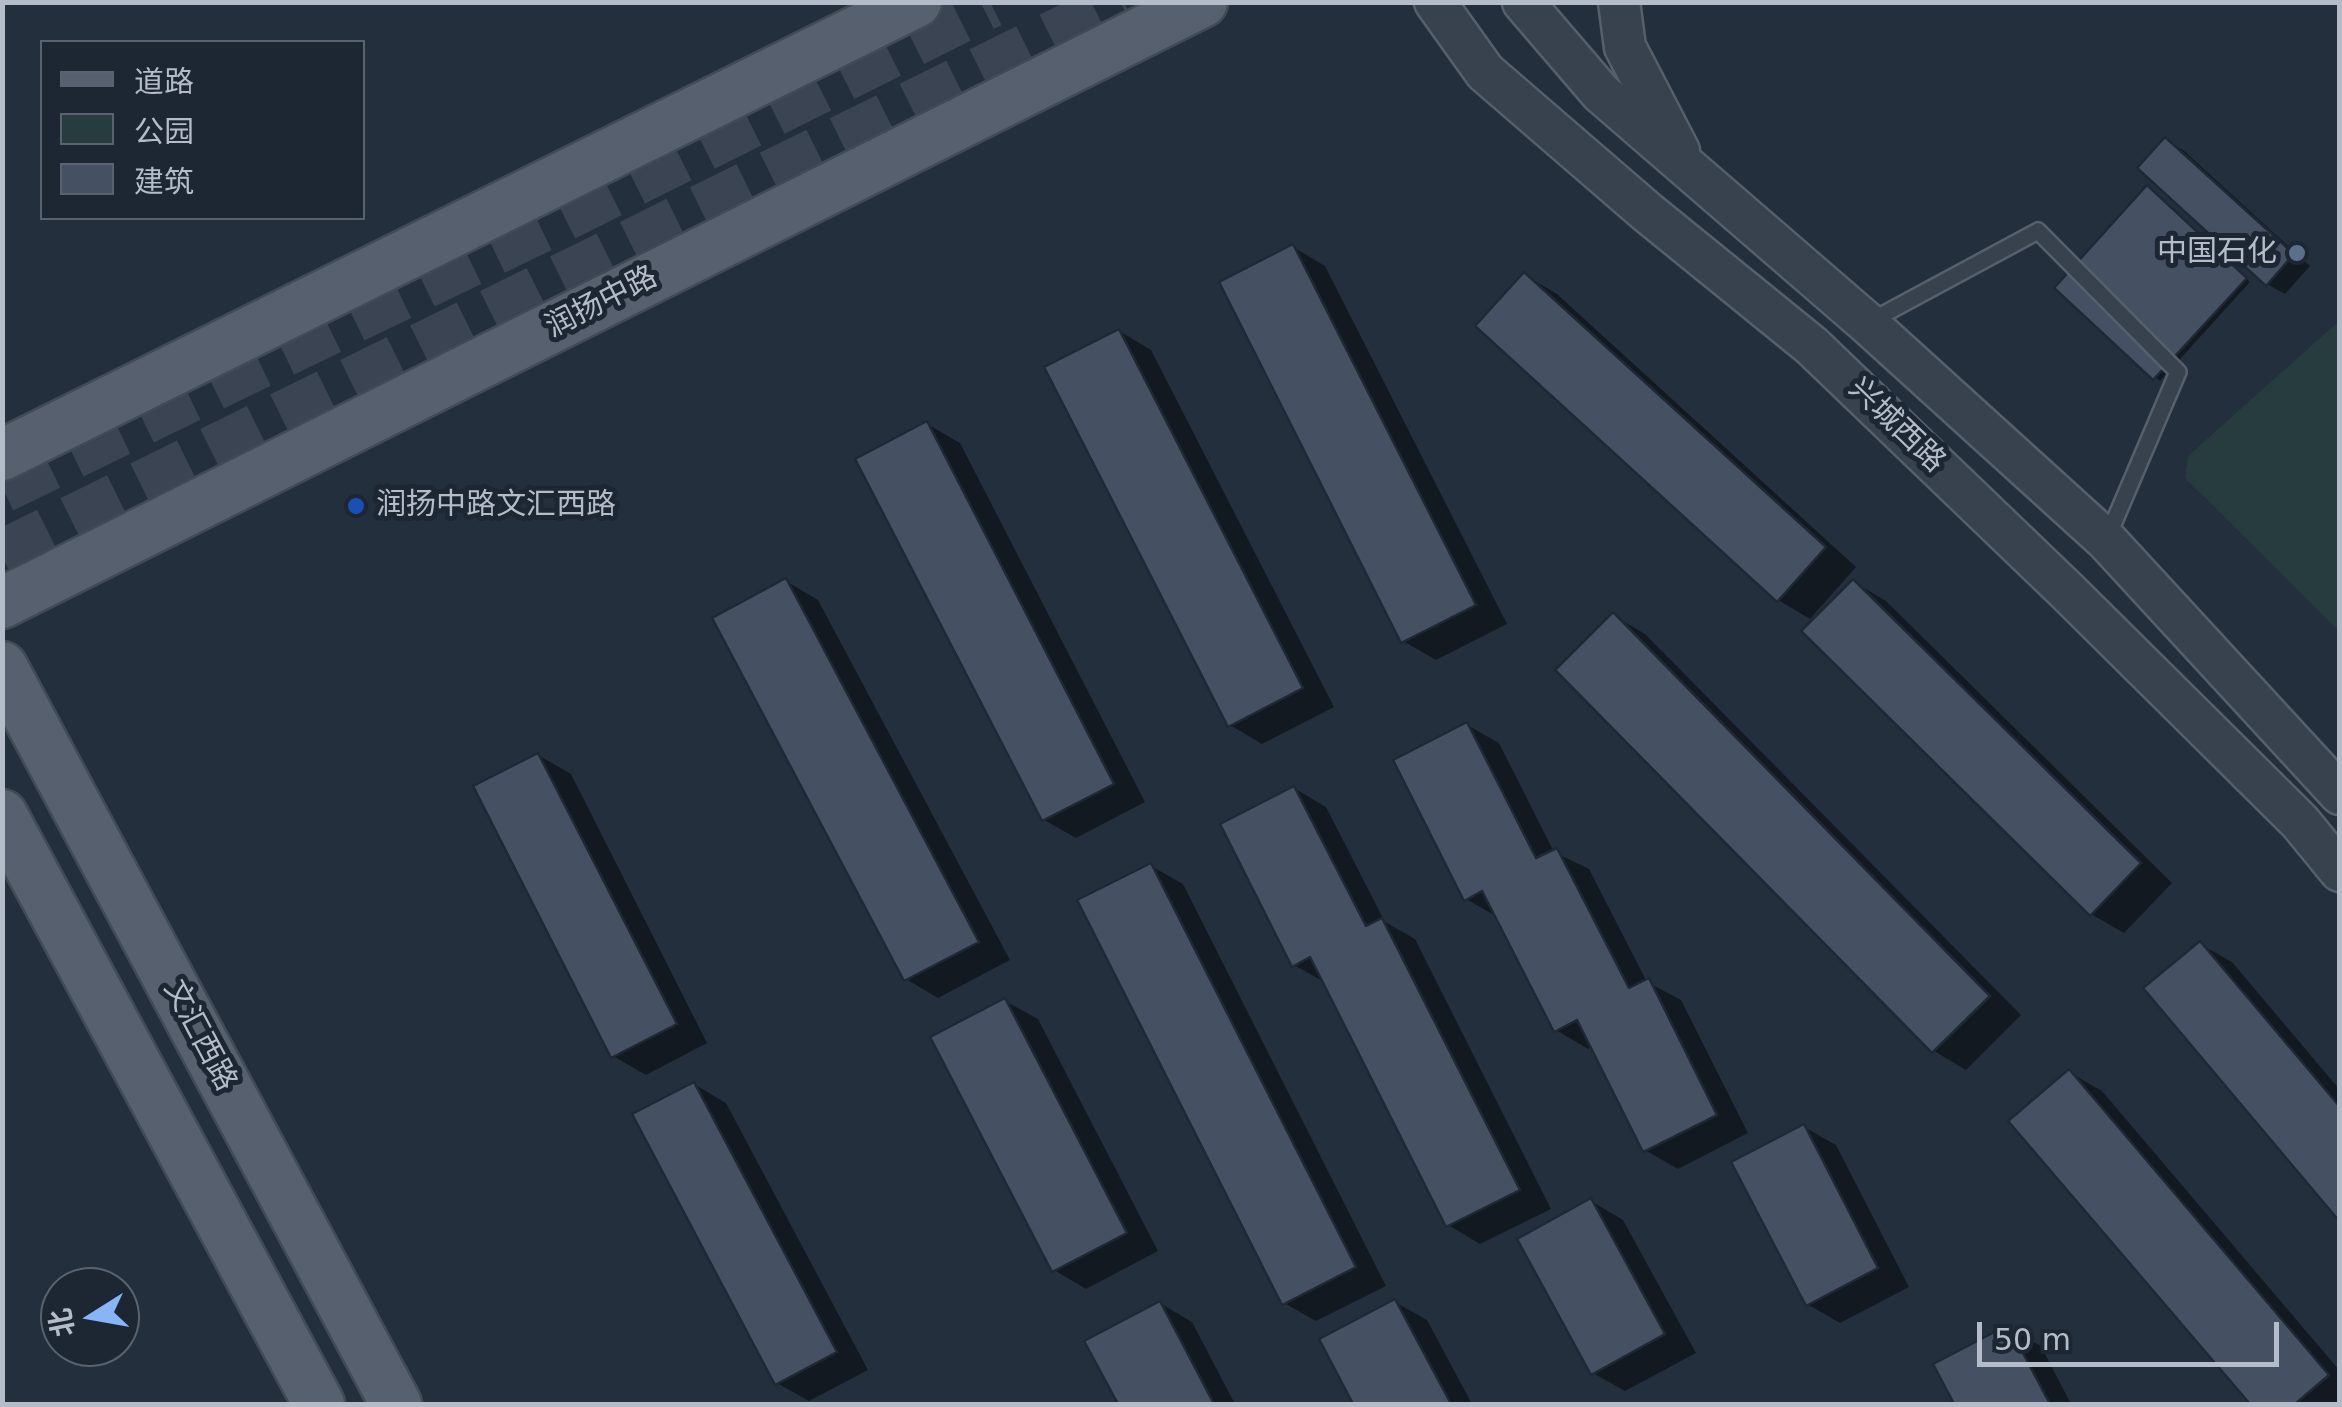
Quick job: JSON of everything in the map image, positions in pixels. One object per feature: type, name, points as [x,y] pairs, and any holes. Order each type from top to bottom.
[{"type":"main road","points":[[2,455],[916,2]]},
{"type":"main road","name":"润扬中路","points":[[2,603],[1202,2]]},
{"type":"main road","name":"文汇西路","points":[[2,667],[396,1404]]},
{"type":"main road","points":[[2,815],[319,1404]]},
{"type":"street","name":"兴城西路","points":[[1435,2],[1485,72],[1812,346],[2068,591],[2300,822],[2340,871]]},
{"type":"street","name":"兴城西路","points":[[1523,2],[1600,93],[1867,323],[2106,540],[2340,794]]},
{"type":"street","points":[[1619,2],[1625,47],[1688,168]]},
{"type":"lane","points":[[1867,323],[2038,231],[2178,372],[2106,540]]},
{"type":"green space","points":[[2339,321],[2339,631],[2185,478],[2188,456]]},
{"type":"building","points":[[2165,137],[2294,254],[2266,286],[2137,168]]},
{"type":"building","points":[[2147,185],[2247,278],[2153,380],[2054,288]]},
{"type":"building","points":[[1293,244],[1476,605],[1401,643],[1219,282]]},
{"type":"building","points":[[1524,272],[1826,547],[1777,602],[1475,326]]},
{"type":"building","points":[[1119,329],[1303,688],[1228,727],[1044,367]]},
{"type":"building","points":[[927,421],[1114,784],[1042,821],[855,459]]},
{"type":"building","points":[[786,578],[979,942],[904,981],[712,618]]},
{"type":"building","points":[[1853,579],[2141,863],[2090,916],[1801,631]]},
{"type":"building","points":[[1613,612],[1990,996],[1932,1053],[1555,670]]},
{"type":"building","points":[[1467,722],[1536,858],[1557,848],[1629,988],[1649,978],[1717,1115],[1643,1152],[1577,1020],[1554,1032],[1482,891],[1464,901],[1393,760]]},
{"type":"building","points":[[538,753],[677,1024],[611,1058],[473,786]]},
{"type":"building","points":[[1294,786],[1366,926],[1382,918],[1520,1190],[1446,1227],[1310,957],[1292,967],[1220,824]]},
{"type":"building","points":[[1151,863],[1356,1267],[1282,1305],[1077,900]]},
{"type":"building","points":[[2200,941],[2340,1107],[2340,1222],[2143,988]]},
{"type":"building","points":[[1005,998],[1127,1233],[1052,1272],[930,1037]]},
{"type":"building","points":[[2069,1069],[2329,1375],[2295,1404],[2250,1404],[2008,1121]]},
{"type":"building","points":[[694,1082],[837,1352],[775,1385],[632,1114]]},
{"type":"building","points":[[1804,1124],[1878,1268],[1806,1306],[1731,1162]]},
{"type":"building","points":[[1591,1198],[1665,1334],[1591,1375],[1517,1239]]},
{"type":"building","points":[[1395,1299],[1451,1404],[1353,1404],[1319,1339]]},
{"type":"building","points":[[1160,1301],[1214,1404],[1118,1404],[1084,1341]]},
{"type":"building","points":[[2008,1325],[2050,1404],[1954,1404],[1933,1364]]},
{"type":"tunnel","points":[[2,487],[556,219],[990,2]]},
{"type":"tunnel","points":[[2,556],[1124,2]]},
{"type":"place","name":"中国石化","points":[[2297,253]]},
{"type":"place","name":"润扬中路文汇西路","points":[[356,506]]}]
